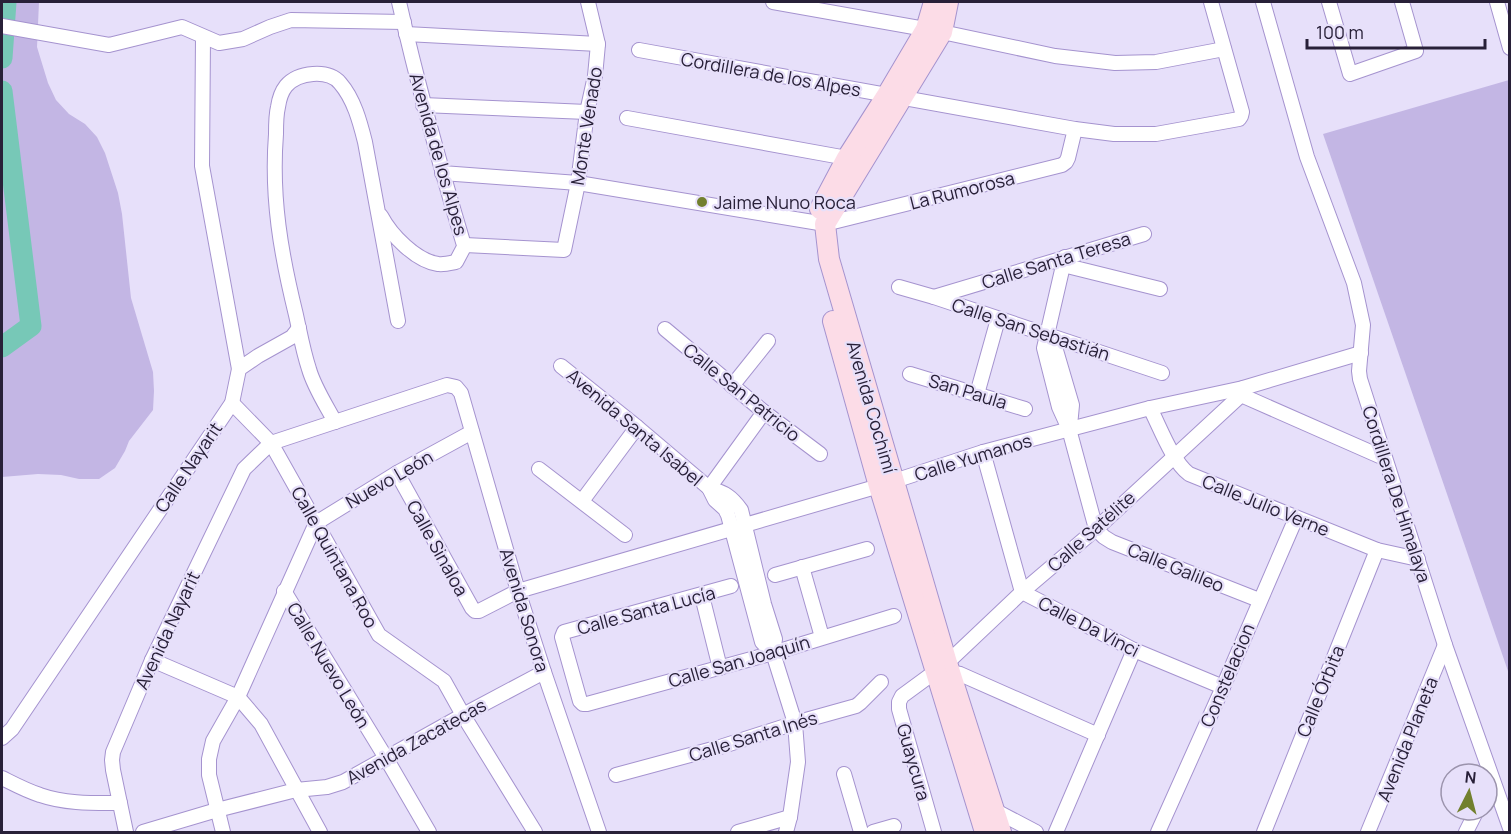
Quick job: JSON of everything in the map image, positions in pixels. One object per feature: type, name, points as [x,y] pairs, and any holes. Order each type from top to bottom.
[{"type":"street","name":"Avenida de los Alpes","points":[[399,2],[423,105],[463,242],[465,244],[564,250]]},
{"type":"street","name":"Monte Venado","points":[[564,250],[578,183],[587,112],[595,76],[598,44],[588,2]]},
{"type":"street","points":[[773,2],[1055,56],[1115,63],[1156,62],[1224,50],[1212,2]]},
{"type":"street","points":[[934,2],[934,31]]},
{"type":"street","points":[[819,223],[934,31],[948,2]]},
{"type":"street","name":"Cordillera De Himalaya","points":[[1263,2],[1307,157],[1354,283],[1362,317],[1360,379],[1482,762]]},
{"type":"street","points":[[1329,2],[1350,74],[1416,51],[1402,2]]},
{"type":"street","points":[[1497,2],[1507,32],[1509,48]]},
{"type":"street","points":[[2,26],[109,45],[182,27],[219,43],[243,39],[291,20],[598,44]]},
{"type":"street","points":[[203,37],[202,166],[239,369],[232,403]]},
{"type":"street","name":"Cordillera de los Alpes","points":[[639,50],[1074,129],[1114,134],[1156,134],[1239,119],[1242,112],[1224,50]]},
{"type":"street","points":[[271,443],[335,422],[309,371],[278,232],[274,169],[278,107],[282,92],[294,79],[320,74],[335,78],[347,92],[365,142],[398,321]]},
{"type":"street","points":[[819,223],[847,158],[895,96]]},
{"type":"street","points":[[423,105],[587,112]]},
{"type":"street","points":[[627,118],[847,158]]},
{"type":"street","name":"La Rumorosa","points":[[819,223],[1062,165],[1068,158],[1074,129]]},
{"type":"street","points":[[442,173],[578,183],[819,223]]},
{"type":"street","points":[[375,203],[382,219],[393,234],[418,258],[438,265],[456,262],[465,244]]},
{"type":"street","name":"Avenida Cochimí","points":[[819,223],[817,263],[944,669],[1001,832]]},
{"type":"street","name":"Calle Santa Teresa","points":[[934,297],[1064,261],[1144,234]]},
{"type":"street","points":[[1096,529],[1069,429],[1072,405],[1055,347],[1047,334],[1064,261],[1160,289]]},
{"type":"street","name":"Calle San Sebastián","points":[[899,288],[934,297],[1162,373]]},
{"type":"street","points":[[977,394],[998,319]]},
{"type":"street","points":[[239,369],[292,337],[299,328]]},
{"type":"street","name":"Calle San Patricio","points":[[665,329],[764,412],[820,454]]},
{"type":"street","points":[[732,386],[768,341]]},
{"type":"street","name":"Calle Yumanos","points":[[518,591],[886,484],[983,452],[1150,408],[1242,391],[1361,353]]},
{"type":"street","name":"Avenida Santa Isabel","points":[[561,366],[709,488],[723,492],[741,510],[738,526],[758,605],[762,642],[773,653],[795,723],[798,762],[786,832]]},
{"type":"street","name":"San Paula","points":[[910,374],[1025,409]]},
{"type":"street","name":"Avenida Sonora","points":[[335,422],[447,386],[456,387],[461,393],[518,591],[599,832]]},
{"type":"street","points":[[1242,391],[1384,458]]},
{"type":"street","name":"Calle Satélite","points":[[944,669],[1022,592],[1096,529],[1242,391]]},
{"type":"street","name":"Calle Nayarit","points":[[2,738],[12,729],[232,403],[271,443]]},
{"type":"street","name":"Calle Julio Verne","points":[[1150,408],[1174,456],[1182,469],[1189,474],[1377,550],[1418,559]]},
{"type":"street","points":[[709,488],[764,412]]},
{"type":"street","points":[[582,501],[637,427]]},
{"type":"street","name":"Nuevo León","points":[[316,523],[397,473],[472,432]]},
{"type":"street","name":"Calle Quintana Roo","points":[[271,443],[379,635],[444,681],[535,832]]},
{"type":"street","name":"Avenida Nayarit","points":[[126,832],[113,770],[113,752],[152,660],[240,476],[244,469],[271,443]]},
{"type":"street","name":"Calle Da Vinci","points":[[983,452],[1022,592],[1134,650],[1223,687]]},
{"type":"street","points":[[539,469],[625,535]]},
{"type":"street","name":"Calle Sinaloa","points":[[397,473],[475,611],[518,591]]},
{"type":"street","name":"Constelacion","points":[[1158,832],[1296,518]]},
{"type":"street","points":[[224,832],[209,775],[209,759],[213,741],[238,697],[316,523]]},
{"type":"street","name":"Calle Galileo","points":[[1096,529],[1112,542],[1259,600]]},
{"type":"street","points":[[775,575],[867,549]]},
{"type":"street","name":"Calle Órbita","points":[[1264,832],[1377,550]]},
{"type":"street","points":[[802,567],[822,637]]},
{"type":"street","name":"Calle Santa Lucía","points":[[583,704],[580,701],[562,634],[564,632],[702,596],[731,586]]},
{"type":"street","name":"Calle Nuevo León","points":[[285,591],[429,832]]},
{"type":"street","points":[[702,596],[720,668]]},
{"type":"street","name":"Calle San Joaquín","points":[[583,704],[720,668],[894,616]]},
{"type":"street","name":"Avenida Planeta","points":[[1368,832],[1445,645]]},
{"type":"street","points":[[1056,832],[1134,650]]},
{"type":"street","points":[[152,660],[238,697],[261,724],[320,832]]},
{"type":"street","points":[[944,669],[1098,735]]},
{"type":"street","name":"Avenida Cochimí","points":[[944,669],[985,832]]},
{"type":"street","name":"Guaycura","points":[[934,832],[899,709],[899,702],[902,696],[944,669]]},
{"type":"street","name":"Avenida Zacatecas","points":[[143,832],[296,790],[327,787],[343,782],[544,672]]},
{"type":"street","name":"Calle Santa Inés","points":[[616,775],[720,747],[856,706],[881,682]]},
{"type":"street","points":[[844,774],[861,832]]},
{"type":"street","points":[[2,778],[40,795],[61,800],[120,803]]},
{"type":"street","name":"Cordillera De Himalaya","points":[[1499,807],[1509,828]]},
{"type":"street","points":[[994,810],[1036,832]]},
{"type":"street","points":[[738,832],[790,817]]},
{"type":"street","points":[[873,832],[894,826]]},
{"type":"shaded area","points":[[2,2],[39,2],[37,47],[48,83],[56,100],[97,137],[105,153],[118,193],[131,298],[153,372],[153,410],[129,441],[115,468],[99,479],[38,474],[2,477]]},
{"type":"shaded area","points":[[1510,80],[1509,674],[1323,134]]},
{"type":"waterway","points":[[2,58],[6,2]]},
{"type":"waterway","points":[[2,91],[31,326],[2,347]]},
{"type":"place","name":"Jaime Nuno Roca","points":[[702,202]]}]
